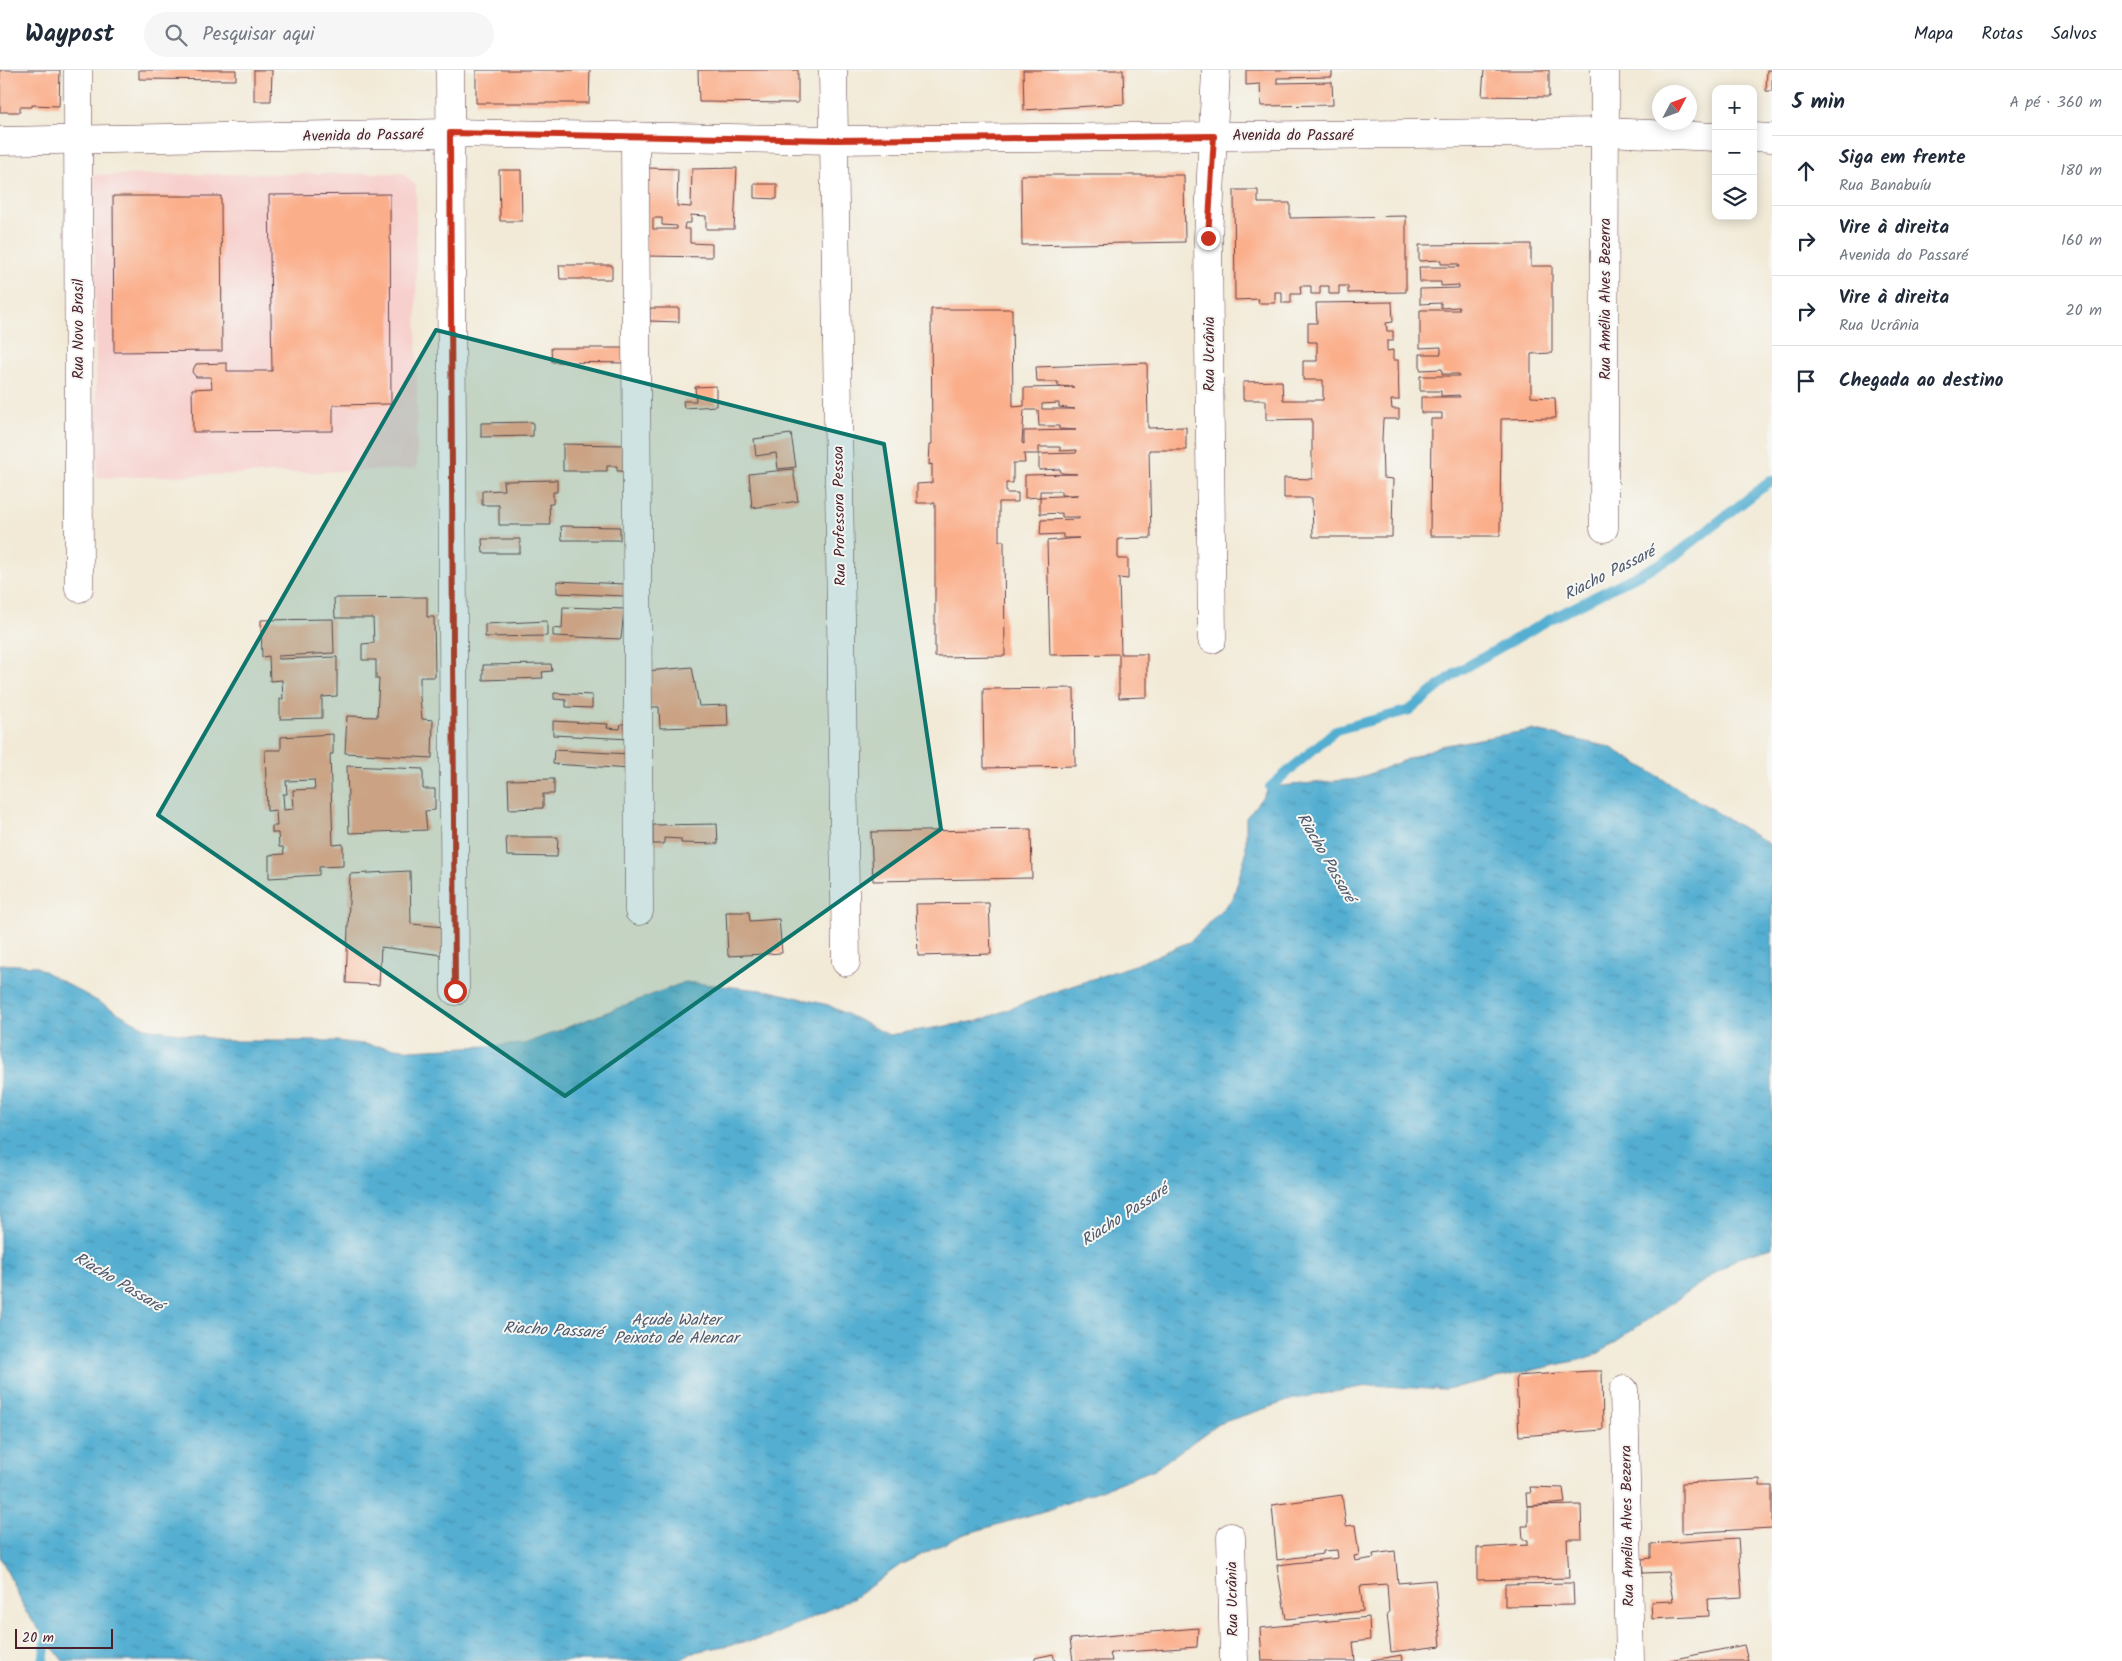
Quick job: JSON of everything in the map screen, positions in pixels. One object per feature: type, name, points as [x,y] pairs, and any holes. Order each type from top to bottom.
[{"type":"street","name":"Rua Novo Brasil","points":[[78,70],[79,588]]},
{"type":"street","points":[[450,70],[455,991]]},
{"type":"street","name":"Rua Professora Pessoa","points":[[833,70],[846,962]]},
{"type":"street","name":"Rua Ucrânia","points":[[1212,638],[1208,238],[1216,70]]},
{"type":"street","name":"Rua Amélia Alves Bezerra","points":[[1604,528],[1605,70]]},
{"type":"street","name":"Avenida do Passaré","points":[[0,141],[450,133],[834,140],[1605,132],[1712,137]]},
{"type":"street","points":[[635,136],[639,911]]},
{"type":"street","points":[[1757,137],[1772,138]]},
{"type":"street","name":"Rua Amélia Alves Bezerra","points":[[1624,1390],[1630,1661]]},
{"type":"street","name":"Rua Ucrânia","points":[[1231,1536],[1234,1661]]},
{"type":"highlighted area","points":[[436,330],[884,444],[941,829],[565,1096],[158,815]]},
{"type":"shaded area","points":[[403,173],[416,186],[417,469],[97,478],[94,175]]},
{"type":"water","name":"Açude Walter Peixoto de Alencar","points":[[1531,730],[1610,747],[1772,846],[1772,1247],[1739,1257],[1593,1357],[1442,1390],[1373,1385],[1294,1399],[1218,1424],[1155,1469],[1051,1509],[962,1535],[900,1565],[854,1598],[770,1637],[694,1652],[679,1661],[63,1661],[26,1612],[0,1556],[0,964],[35,966],[145,1028],[230,1041],[337,1041],[410,1050],[524,1044],[685,982],[770,991],[828,1005],[889,1035],[978,1021],[1057,991],[1137,964],[1191,941],[1233,898],[1246,853],[1246,818],[1270,787],[1357,779],[1440,746]]},
{"type":"building","points":[[0,70],[60,70],[59,106],[32,105],[32,107],[20,107],[20,112],[0,112]]},
{"type":"building","points":[[139,70],[236,70],[236,80],[139,79]]},
{"type":"building","points":[[254,70],[272,70],[271,101],[254,101]]},
{"type":"building","points":[[476,70],[590,70],[589,103],[476,103]]},
{"type":"building","points":[[698,70],[798,70],[798,103],[699,102]]},
{"type":"building","points":[[1023,70],[1123,70],[1124,104],[1024,110]]},
{"type":"building","points":[[1246,70],[1332,70],[1332,77],[1277,78],[1277,83],[1332,82],[1333,105],[1261,106],[1260,84],[1246,85]]},
{"type":"building","points":[[1484,70],[1549,70],[1549,97],[1482,96]]},
{"type":"building","points":[[1767,70],[1772,70],[1772,91],[1766,91]]},
{"type":"building","points":[[648,168],[678,169],[677,206],[691,207],[692,169],[737,168],[734,229],[706,229],[706,216],[691,215],[691,223],[685,223],[684,229],[690,229],[690,243],[712,244],[712,257],[645,256]],"holes":[[[653,218],[662,218],[662,225],[677,226],[677,229],[653,229]]]},
{"type":"building","points":[[499,170],[521,170],[522,221],[500,221]]},
{"type":"building","points":[[1021,175],[1184,175],[1185,242],[1022,245]]},
{"type":"building","points":[[754,184],[777,184],[777,199],[754,198]]},
{"type":"building","points":[[1234,190],[1258,190],[1258,203],[1290,203],[1290,218],[1406,216],[1406,292],[1348,293],[1348,286],[1339,286],[1339,294],[1329,294],[1329,286],[1320,286],[1320,294],[1311,294],[1311,286],[1300,286],[1301,294],[1291,294],[1291,303],[1282,303],[1282,292],[1275,292],[1275,303],[1258,303],[1259,299],[1235,300]]},
{"type":"building","points":[[390,194],[391,404],[333,405],[333,431],[193,432],[192,389],[212,388],[211,377],[196,377],[192,372],[196,364],[227,363],[227,371],[272,371],[269,195]]},
{"type":"building","points":[[113,196],[221,196],[222,351],[114,352]]},
{"type":"building","points":[[1531,244],[1531,266],[1552,266],[1552,353],[1531,354],[1531,397],[1555,398],[1556,418],[1501,419],[1500,536],[1430,536],[1431,419],[1442,419],[1442,413],[1421,413],[1421,397],[1460,397],[1459,395],[1441,396],[1441,391],[1420,391],[1420,376],[1459,376],[1459,374],[1442,374],[1442,369],[1420,370],[1420,354],[1441,354],[1441,347],[1420,348],[1420,310],[1459,310],[1459,307],[1441,308],[1441,303],[1420,304],[1420,289],[1459,288],[1459,285],[1441,286],[1441,282],[1420,282],[1419,267],[1459,267],[1459,264],[1441,264],[1441,260],[1419,261],[1419,245]]},
{"type":"building","points":[[559,265],[612,265],[612,279],[560,279]]},
{"type":"building","points":[[1392,302],[1393,322],[1386,323],[1387,331],[1393,331],[1393,341],[1387,341],[1387,351],[1393,350],[1393,360],[1398,360],[1399,400],[1391,400],[1392,409],[1399,409],[1399,419],[1383,419],[1382,439],[1383,478],[1393,479],[1392,537],[1313,537],[1312,498],[1284,498],[1284,478],[1312,479],[1312,419],[1266,420],[1266,400],[1243,400],[1243,382],[1282,381],[1283,400],[1323,400],[1323,380],[1303,380],[1303,361],[1317,361],[1317,342],[1308,342],[1308,323],[1317,323],[1316,303]]},
{"type":"building","points":[[650,308],[679,308],[679,322],[650,321]]},
{"type":"building","points":[[931,309],[1012,309],[1013,407],[1024,406],[1024,388],[1074,387],[1058,386],[1058,382],[1037,382],[1036,367],[1147,363],[1148,428],[1186,427],[1186,450],[1149,450],[1151,538],[1118,539],[1118,559],[1128,559],[1128,579],[1119,578],[1121,654],[1147,654],[1147,697],[1119,698],[1119,654],[1050,655],[1047,541],[1079,538],[1063,538],[1063,534],[1040,535],[1041,520],[1079,519],[1079,517],[1062,517],[1062,513],[1040,514],[1040,497],[1025,498],[1025,475],[1077,474],[1061,473],[1060,469],[1039,470],[1039,454],[1024,454],[1025,463],[1013,463],[1013,483],[1006,483],[1006,493],[1018,493],[1018,502],[999,502],[999,541],[1004,541],[1005,656],[935,657],[935,503],[917,503],[917,484],[932,483],[932,464],[929,465],[930,444],[932,444]],"holes":[[[1059,403],[1059,407],[1075,409],[1042,409],[1042,404]],[[1024,410],[1038,410],[1039,426],[1059,426],[1059,429],[1076,430],[1024,431],[1024,444],[1022,443]],[[1039,447],[1060,447],[1060,451],[1077,450],[1076,453],[1039,454]],[[1040,491],[1061,491],[1061,495],[1078,495],[1040,497]]]},
{"type":"building","points":[[551,348],[627,348],[627,363],[552,362]]},
{"type":"building","points":[[716,386],[716,406],[684,408],[683,401],[696,401],[695,387]]},
{"type":"building","points":[[533,422],[533,436],[481,437],[481,423]]},
{"type":"building","points":[[791,434],[796,467],[778,469],[776,453],[756,456],[754,439]]},
{"type":"building","points":[[563,444],[625,445],[625,471],[617,471],[617,466],[607,466],[607,471],[563,471]]},
{"type":"building","points":[[793,469],[798,501],[752,508],[749,474]]},
{"type":"building","points":[[557,480],[557,492],[553,492],[553,504],[549,504],[550,525],[499,525],[499,505],[482,505],[482,491],[504,490],[503,481]]},
{"type":"building","points":[[561,526],[620,527],[620,540],[562,540]]},
{"type":"building","points":[[482,539],[520,539],[520,553],[483,553]]},
{"type":"building","points":[[557,581],[625,584],[624,596],[557,593]]},
{"type":"building","points":[[427,597],[427,617],[434,617],[435,677],[420,677],[420,697],[422,719],[433,720],[432,758],[345,753],[347,716],[377,717],[379,679],[376,679],[376,660],[362,660],[362,644],[374,643],[373,618],[335,618],[334,598]]},
{"type":"building","points":[[563,607],[624,609],[621,639],[553,636],[553,628],[562,629]]},
{"type":"building","points":[[333,619],[334,653],[278,656],[278,659],[337,657],[337,696],[322,697],[322,718],[280,719],[280,699],[283,699],[282,680],[270,681],[269,656],[262,657],[261,620]]},
{"type":"building","points":[[547,621],[547,636],[485,637],[485,624]]},
{"type":"building","points":[[551,664],[552,671],[542,672],[543,678],[483,680],[483,665]]},
{"type":"building","points":[[692,667],[699,706],[727,705],[728,726],[660,728],[659,707],[648,707],[647,671]]},
{"type":"building","points":[[1074,688],[1075,766],[984,768],[983,689]]},
{"type":"building","points":[[554,693],[592,695],[592,708],[566,707],[566,700],[554,699]]},
{"type":"building","points":[[553,721],[608,724],[607,728],[620,729],[621,724],[630,724],[630,739],[553,735]]},
{"type":"building","points":[[333,734],[333,754],[330,754],[333,845],[343,844],[343,866],[319,867],[319,875],[269,878],[269,855],[284,854],[283,847],[279,847],[278,833],[272,833],[272,826],[277,826],[276,810],[267,811],[265,750],[281,750],[281,737]],"holes":[[[314,780],[315,789],[293,790],[294,809],[284,810],[283,794],[287,794],[286,781]]]},
{"type":"building","points":[[554,750],[630,754],[630,769],[553,764]]},
{"type":"building","points":[[347,766],[423,769],[423,789],[435,789],[435,810],[425,811],[427,830],[349,833]]},
{"type":"building","points":[[554,779],[554,794],[543,794],[543,808],[509,809],[508,780]]},
{"type":"building","points":[[717,824],[718,844],[681,843],[681,839],[664,838],[664,844],[653,844],[653,825]]},
{"type":"building","points":[[1031,829],[1032,878],[873,881],[871,832]]},
{"type":"building","points":[[506,837],[558,837],[557,857],[507,856]]},
{"type":"building","points":[[410,871],[411,924],[445,927],[442,955],[381,947],[379,985],[346,983],[350,874]]},
{"type":"building","points":[[989,903],[991,954],[918,956],[916,904]]},
{"type":"building","points":[[726,912],[749,912],[750,921],[779,919],[782,953],[728,956]]},
{"type":"building","points":[[1602,1371],[1603,1430],[1519,1436],[1516,1376]]},
{"type":"building","points":[[1760,1479],[1760,1486],[1772,1486],[1772,1528],[1682,1533],[1682,1483]]},
{"type":"building","points":[[1530,1487],[1563,1488],[1565,1503],[1527,1506],[1526,1493],[1531,1493]]},
{"type":"building","points":[[1342,1495],[1346,1526],[1355,1525],[1359,1555],[1354,1556],[1355,1561],[1374,1558],[1373,1554],[1395,1551],[1398,1583],[1435,1580],[1441,1646],[1391,1652],[1387,1613],[1389,1613],[1387,1584],[1360,1586],[1363,1611],[1286,1619],[1277,1565],[1338,1558],[1337,1550],[1323,1551],[1323,1554],[1277,1560],[1272,1505]]},
{"type":"building","points":[[1581,1505],[1582,1539],[1567,1539],[1569,1578],[1477,1580],[1477,1548],[1528,1545],[1528,1540],[1523,1540],[1522,1526],[1528,1526],[1528,1506]]},
{"type":"building","points":[[1738,1538],[1742,1597],[1708,1599],[1709,1616],[1652,1619],[1651,1602],[1673,1601],[1668,1572],[1643,1573],[1642,1559],[1651,1558],[1651,1544]]},
{"type":"building","points":[[1573,1583],[1574,1605],[1505,1606],[1505,1584]]},
{"type":"building","points":[[1369,1617],[1370,1640],[1353,1642],[1355,1661],[1262,1661],[1260,1628]]},
{"type":"building","points":[[1198,1628],[1197,1647],[1110,1653],[1112,1661],[1073,1661],[1070,1639]]},
{"type":"building","points":[[1744,1645],[1748,1661],[1670,1660]]},
{"type":"building","points":[[1053,1654],[1055,1661],[1035,1661],[1035,1658]]},
{"type":"building","points":[[1402,1655],[1403,1661],[1371,1661],[1371,1660]]},
{"type":"waterway","name":"Riacho Passaré","points":[[1276,798],[1270,787],[1336,730],[1410,710],[1457,672],[1549,620],[1673,557],[1772,480]]},
{"type":"waterway","points":[[43,1661],[49,1627]]},
{"type":"route","points":[[455,991],[450,133],[834,140],[1214,136],[1208,238]]}]
